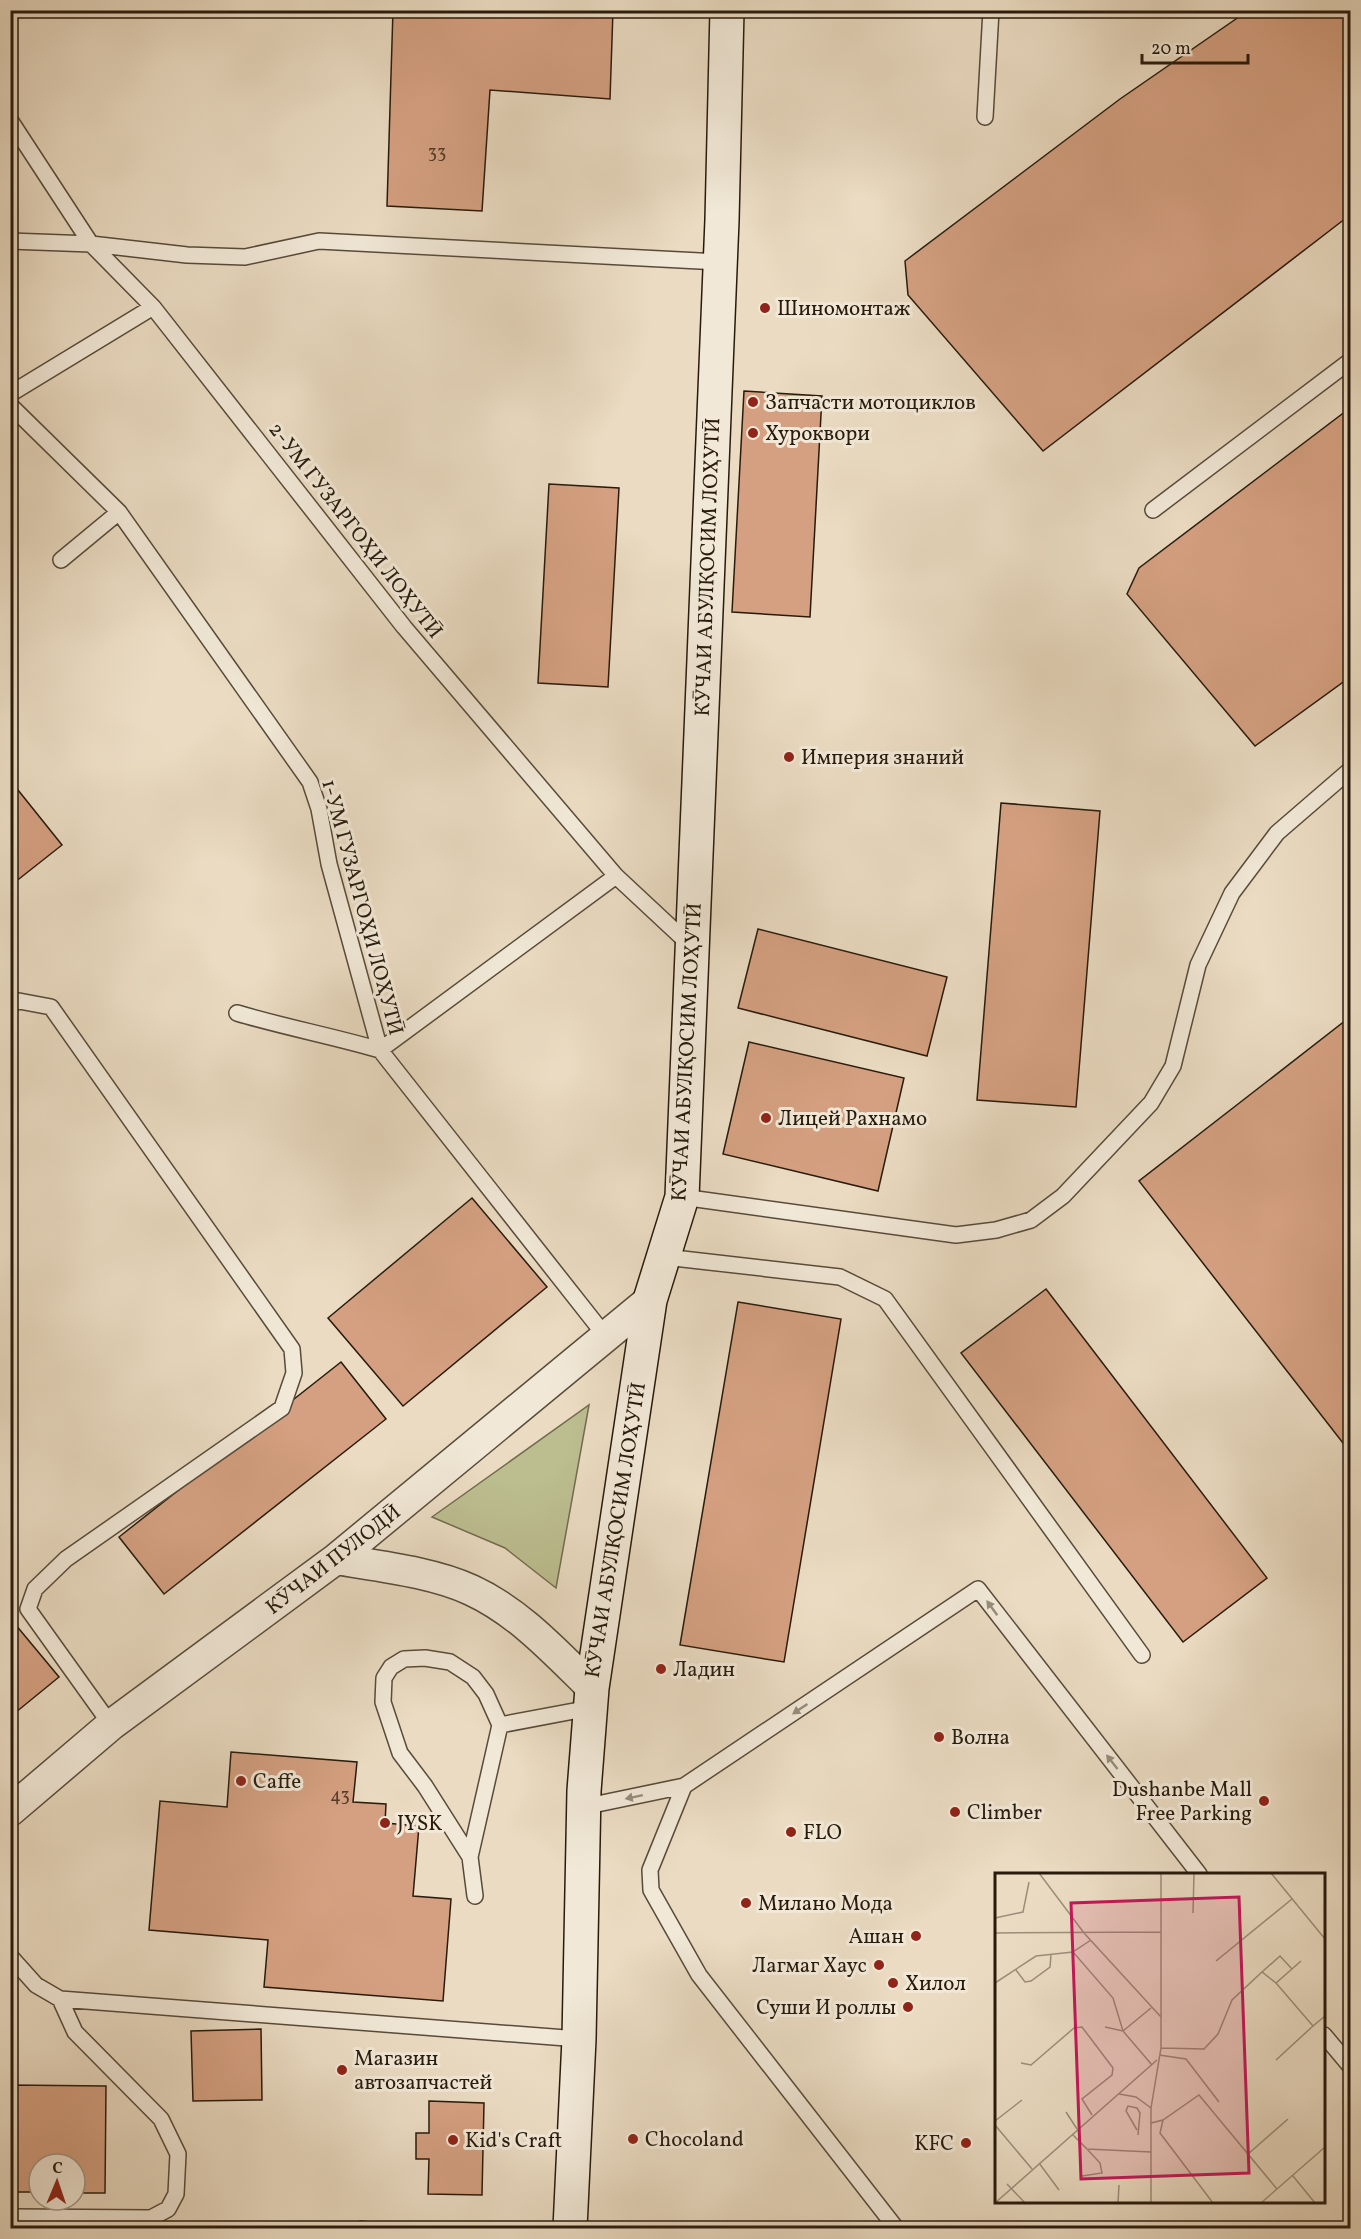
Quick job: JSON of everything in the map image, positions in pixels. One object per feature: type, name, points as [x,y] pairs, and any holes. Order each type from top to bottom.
[{"type":"street","name":"КӮЧАИ АБУЛҚОСИМ ЛОҲУТӢ","points":[[570,2229],[579,2039],[583,1807],[591,1698],[650,1300],[682,1197],[727,10]]},
{"type":"street","name":"КӮЧАИ ПУЛОДӢ","points":[[10,1811],[111,1725],[336,1559],[607,1338],[650,1300]]},
{"type":"street","points":[[336,1559],[412,1572],[470,1589],[529,1626],[591,1698]]},
{"type":"lane","points":[[986,117],[991,10]]},
{"type":"lane","name":"2-УМ ГУЗАРГОҲИ ЛОҲУТӢ","points":[[10,120],[91,244],[153,307],[404,627],[616,876],[692,946]]},
{"type":"lane","points":[[10,241],[91,244],[187,255],[246,257],[319,241],[719,262]]},
{"type":"lane","points":[[10,394],[153,307]]},
{"type":"lane","points":[[1153,510],[1350,362]]},
{"type":"lane","name":"1-УМ ГУЗАРГОҲИ ЛОҲУТӢ","points":[[10,405],[119,512],[310,782],[319,809],[329,864],[380,1050],[607,1338]]},
{"type":"lane","points":[[61,560],[119,512]]},
{"type":"lane","points":[[682,1197],[956,1235],[996,1230],[1031,1220],[1064,1196],[1151,1103],[1173,1066],[1198,965],[1232,893],[1277,832],[1350,770]]},
{"type":"lane","points":[[237,1012],[270,1023],[320,1032],[380,1050],[616,876]]},
{"type":"lane","points":[[10,1004],[19,1001],[51,1007],[292,1349],[294,1373],[282,1408],[66,1559],[35,1589],[28,1609],[111,1725]]},
{"type":"lane","points":[[665,1257],[840,1277],[885,1299],[1142,1655]]},
{"type":"lane","points":[[583,1807],[684,1786],[978,1589],[1197,1873]]},
{"type":"lane","points":[[470,1857],[425,1786],[400,1753],[383,1702],[384,1678],[391,1667],[404,1659],[425,1658],[450,1662],[473,1677],[486,1694],[500,1725],[470,1857],[475,1896]]},
{"type":"lane","points":[[500,1725],[591,1698]]},
{"type":"lane","points":[[684,1786],[650,1870],[651,1890],[699,1975],[896,2229]]},
{"type":"lane","points":[[10,1956],[36,1985],[60,1999],[579,2039]]},
{"type":"lane","points":[[14,2217],[151,2217],[168,2209],[176,2194],[178,2154],[161,2119],[75,2032],[60,1999]]},
{"type":"lane","points":[[1325,2037],[1350,2066]]},
{"type":"green space","points":[[589,1405],[556,1588],[505,1548],[432,1517]]},
{"type":"building","points":[[393,10],[613,10],[610,99],[490,90],[482,211],[387,206]]},
{"type":"building","points":[[1249,10],[1350,10],[1350,215],[1043,451],[908,295],[905,261],[1120,99]]},
{"type":"building","points":[[744,391],[822,396],[810,617],[732,612]]},
{"type":"building","points":[[1350,408],[1350,677],[1255,746],[1127,594],[1139,568]]},
{"type":"building","points":[[549,484],[619,488],[608,687],[538,683]]},
{"type":"building","points":[[10,780],[62,845],[10,886]]},
{"type":"building","points":[[1001,803],[1100,811],[1076,1107],[977,1100]]},
{"type":"building","points":[[758,929],[947,977],[927,1056],[738,1008]]},
{"type":"building","points":[[1350,1017],[1350,1452],[1139,1181]]},
{"type":"building","points":[[749,1042],[904,1078],[878,1191],[723,1154]]},
{"type":"building","points":[[472,1198],[547,1287],[403,1406],[328,1318]]},
{"type":"building","points":[[1046,1289],[1267,1578],[1183,1642],[961,1353]]},
{"type":"building","points":[[738,1302],[841,1319],[784,1662],[680,1645]]},
{"type":"building","points":[[341,1362],[386,1419],[164,1594],[119,1537]]},
{"type":"building","points":[[10,1618],[59,1677],[10,1717]]},
{"type":"building","points":[[231,1752],[357,1762],[353,1802],[386,1804],[385,1823],[419,1826],[413,1896],[451,1899],[443,2001],[264,1987],[268,1940],[149,1930],[160,1801],[227,1807]]},
{"type":"building","points":[[261,2029],[262,2100],[193,2101],[191,2031]]},
{"type":"building","points":[[10,2085],[106,2086],[105,2193],[87,2193],[87,2152],[27,2152],[27,2192],[10,2192]]},
{"type":"building","points":[[429,2101],[484,2103],[482,2195],[428,2194],[429,2159],[416,2159],[416,2133],[429,2133]]},
{"type":"building","points":[[360,2221],[444,2228],[359,2228]]},
{"type":"place","name":"Шиномонтаж","points":[[765,308]]},
{"type":"place","name":"Запчасти мотоциклов","points":[[753,402]]},
{"type":"place","name":"Хуроквори","points":[[753,433]]},
{"type":"place","name":"Империя знаний","points":[[789,757]]},
{"type":"place","name":"Лицей Рахнамо","points":[[766,1118]]},
{"type":"place","name":"Ладин","points":[[661,1669]]},
{"type":"place","name":"Волна","points":[[939,1737]]},
{"type":"place","name":"Caffe","points":[[241,1781]]},
{"type":"place","name":"Dushanbe Mall Free Parking","points":[[1264,1801]]},
{"type":"place","name":"Climber","points":[[955,1812]]},
{"type":"place","name":"JYSK","points":[[385,1823]]},
{"type":"place","name":"FLO","points":[[791,1832]]},
{"type":"place","name":"Милано Мода","points":[[746,1903]]},
{"type":"place","name":"Ашан","points":[[916,1936]]},
{"type":"place","name":"Лагмаг Хаус","points":[[879,1965]]},
{"type":"place","name":"Хилол","points":[[893,1983]]},
{"type":"place","name":"Суши И роллы","points":[[908,2007]]},
{"type":"place","name":"Магазин автозапчастей","points":[[342,2070]]},
{"type":"place","name":"Chocoland","points":[[633,2139]]},
{"type":"place","name":"Kid's Craft","points":[[453,2140]]},
{"type":"place","name":"KFC","points":[[966,2143]]}]
